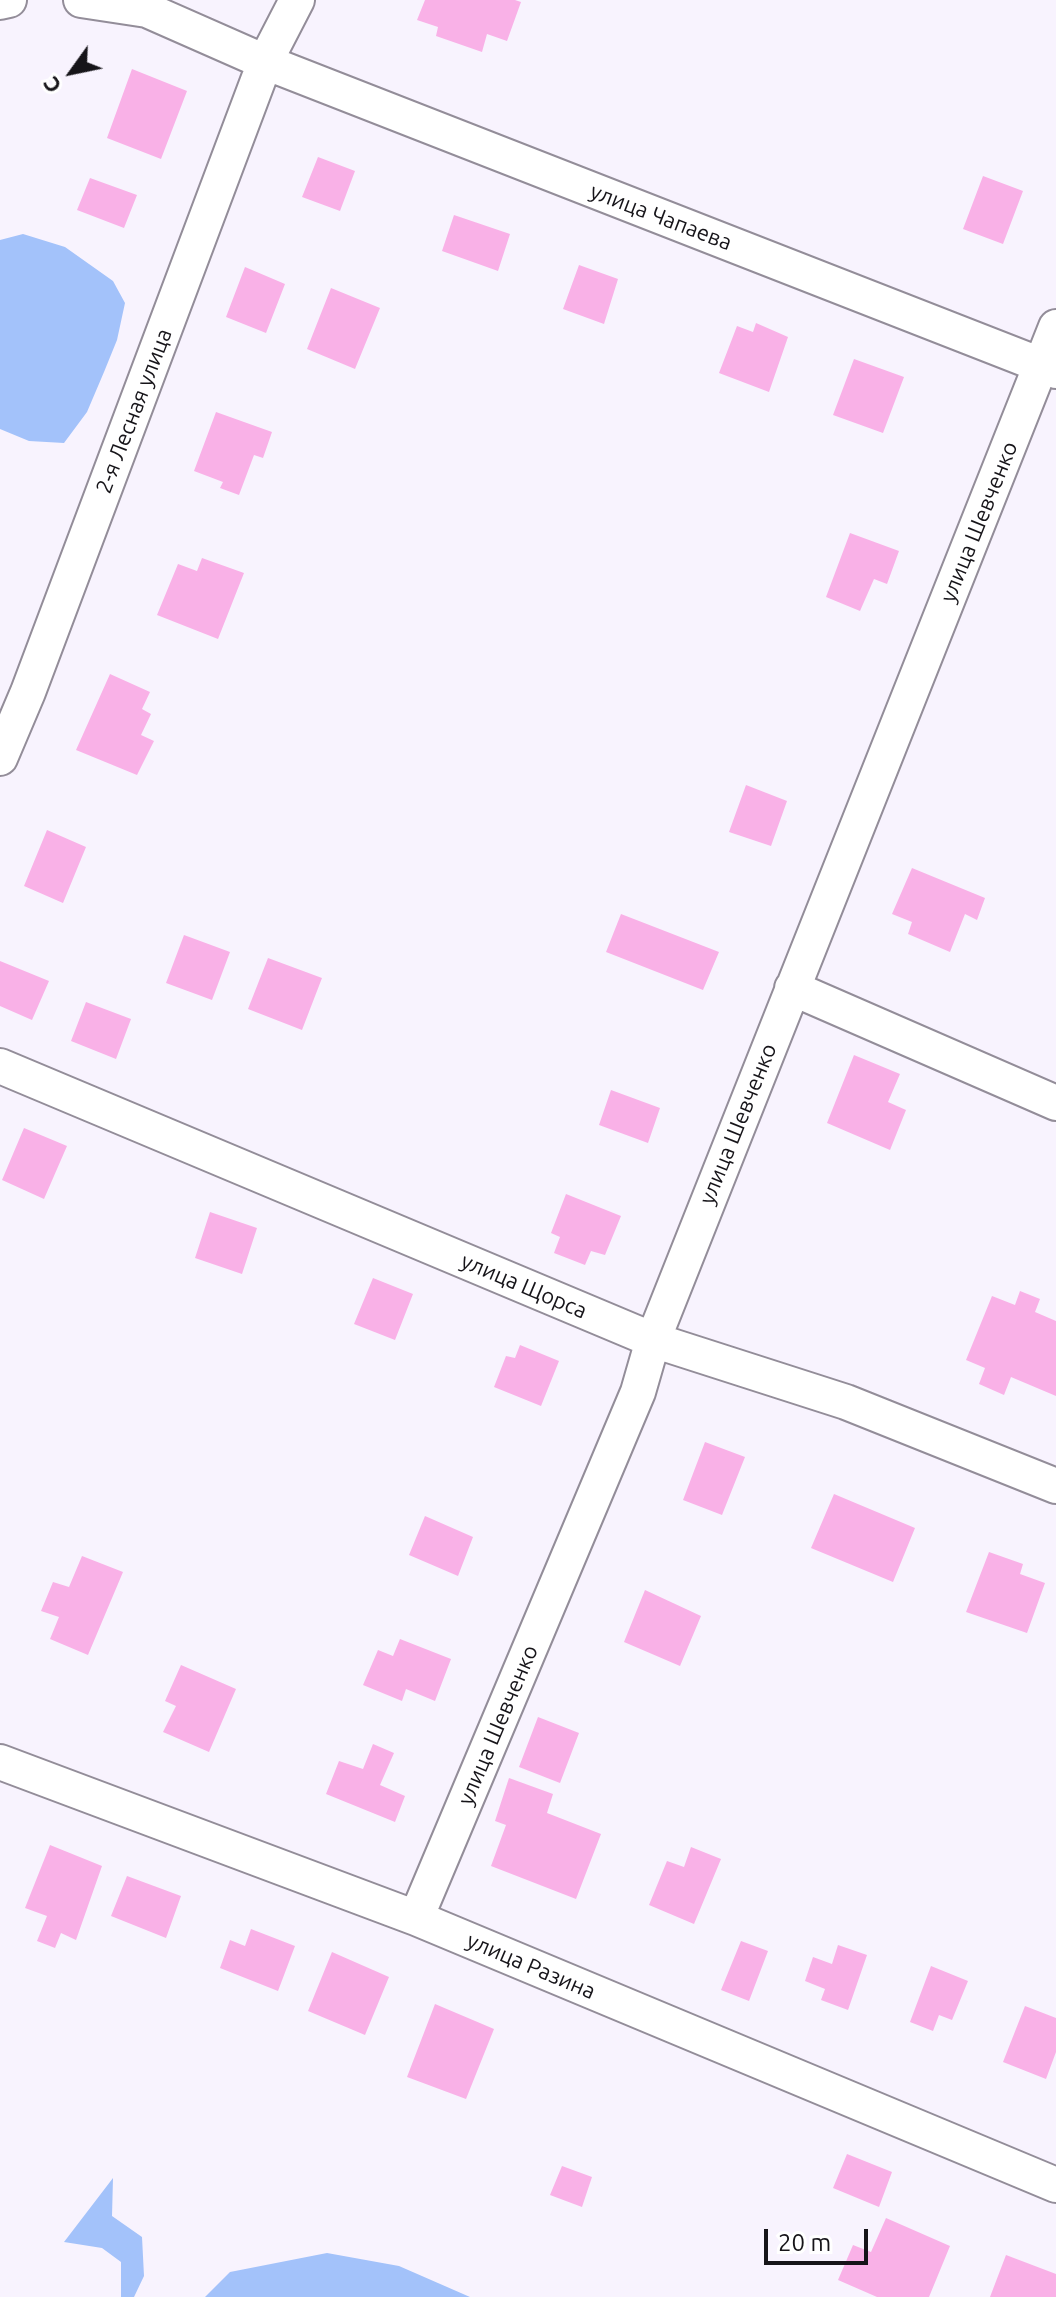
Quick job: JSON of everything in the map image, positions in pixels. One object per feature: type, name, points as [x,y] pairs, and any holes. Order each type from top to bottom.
[{"type":"street","points":[[0,2],[9,0]]},
{"type":"street","name":"улица Чапаева","points":[[81,0],[147,10],[265,62],[1049,368]]},
{"type":"street","name":"2-я Лесная улица","points":[[0,758],[34,677],[265,62],[297,0]]},
{"type":"street","name":"улица Шевченко","points":[[416,1918],[632,1407],[653,1340],[792,988],[1049,368],[1056,327]]},
{"type":"street","points":[[792,988],[1056,1103]]},
{"type":"street","name":"улица Щорса","points":[[0,1066],[653,1340],[846,1402],[1056,1486]]},
{"type":"street","name":"улица Разина","points":[[0,1762],[416,1918],[1056,2185]]},
{"type":"water","points":[[23,234],[65,247],[113,281],[125,303],[117,340],[87,412],[64,443],[29,441],[0,429],[0,240]]},
{"type":"water","points":[[113,2178],[112,2216],[142,2237],[144,2276],[134,2297],[121,2297],[121,2262],[102,2248],[64,2242]]},
{"type":"water","points":[[327,2253],[399,2266],[470,2297],[205,2297],[230,2272]]},
{"type":"building","points":[[425,0],[521,2],[507,41],[487,34],[482,52],[436,36],[438,27],[417,20]]},
{"type":"building","points":[[132,69],[187,91],[161,159],[107,138]]},
{"type":"building","points":[[318,157],[355,171],[340,211],[302,197]]},
{"type":"building","points":[[983,176],[1023,191],[1003,244],[963,229]]},
{"type":"building","points":[[90,178],[137,195],[124,228],[77,210]]},
{"type":"building","points":[[454,215],[510,234],[498,271],[442,251]]},
{"type":"building","points":[[579,265],[618,279],[604,324],[563,309]]},
{"type":"building","points":[[245,267],[285,284],[266,333],[226,317]]},
{"type":"building","points":[[331,288],[380,308],[355,369],[307,349]]},
{"type":"building","points":[[756,323],[788,337],[769,392],[719,373],[737,326],[753,332]]},
{"type":"building","points":[[854,359],[904,377],[883,433],[833,415]]},
{"type":"building","points":[[216,412],[272,432],[263,458],[254,455],[239,495],[220,488],[223,482],[194,471]]},
{"type":"building","points":[[850,533],[899,551],[887,584],[874,579],[860,611],[826,597]]},
{"type":"building","points":[[202,558],[244,573],[218,639],[157,615],[178,564],[197,571]]},
{"type":"building","points":[[110,674],[150,692],[142,709],[151,714],[141,735],[154,741],[137,775],[76,750]]},
{"type":"building","points":[[746,785],[787,801],[771,846],[729,832]]},
{"type":"building","points":[[47,830],[86,847],[63,903],[24,886]]},
{"type":"building","points":[[912,868],[985,898],[977,920],[965,914],[950,952],[908,934],[912,922],[892,914]]},
{"type":"building","points":[[621,914],[719,952],[703,990],[606,952]]},
{"type":"building","points":[[184,935],[230,952],[212,1000],[166,983]]},
{"type":"building","points":[[268,958],[322,978],[302,1030],[248,1009]]},
{"type":"building","points":[[0,961],[49,981],[32,1020],[0,1006]]},
{"type":"building","points":[[86,1002],[131,1019],[116,1059],[71,1041]]},
{"type":"building","points":[[854,1055],[900,1074],[888,1102],[906,1110],[890,1150],[827,1123]]},
{"type":"building","points":[[611,1090],[660,1108],[648,1143],[599,1125]]},
{"type":"building","points":[[24,1128],[67,1146],[44,1199],[2,1180]]},
{"type":"building","points":[[566,1194],[621,1216],[605,1255],[591,1251],[585,1265],[554,1253],[560,1237],[551,1233]]},
{"type":"building","points":[[210,1212],[257,1228],[242,1274],[195,1258]]},
{"type":"building","points":[[373,1278],[413,1294],[395,1340],[354,1324]]},
{"type":"building","points":[[1020,1291],[1040,1299],[1035,1312],[1056,1321],[1056,1396],[1011,1377],[1004,1395],[979,1384],[985,1368],[966,1360],[992,1296],[1015,1305]]},
{"type":"building","points":[[520,1345],[559,1361],[541,1406],[494,1387],[506,1356],[515,1358]]},
{"type":"building","points":[[705,1442],[745,1457],[722,1515],[683,1500]]},
{"type":"building","points":[[834,1494],[915,1528],[893,1582],[811,1548]]},
{"type":"building","points":[[425,1516],[473,1537],[458,1576],[409,1555]]},
{"type":"building","points":[[989,1552],[1023,1564],[1020,1574],[1045,1583],[1027,1633],[966,1612]]},
{"type":"building","points":[[82,1556],[123,1572],[88,1655],[50,1639],[59,1617],[41,1611],[53,1582],[69,1587]]},
{"type":"building","points":[[645,1590],[701,1616],[680,1666],[624,1642]]},
{"type":"building","points":[[400,1639],[451,1659],[435,1701],[406,1689],[402,1701],[363,1685],[378,1650],[393,1656]]},
{"type":"building","points":[[181,1665],[236,1689],[209,1752],[163,1732],[176,1706],[165,1701]]},
{"type":"building","points":[[538,1717],[579,1733],[560,1783],[519,1767]]},
{"type":"building","points":[[373,1744],[394,1753],[380,1785],[405,1796],[395,1822],[326,1794],[339,1761],[363,1769]]},
{"type":"building","points":[[509,1778],[553,1794],[547,1813],[601,1834],[576,1899],[491,1866],[506,1825],[495,1821]]},
{"type":"building","points":[[50,1845],[102,1866],[76,1940],[61,1933],[55,1948],[37,1941],[47,1916],[25,1908]]},
{"type":"building","points":[[691,1847],[721,1859],[694,1924],[649,1905],[667,1861],[684,1867]]},
{"type":"building","points":[[127,1876],[181,1896],[166,1938],[111,1916]]},
{"type":"building","points":[[251,1929],[295,1946],[278,1991],[220,1968],[230,1940],[245,1946]]},
{"type":"building","points":[[741,1941],[768,1951],[749,2001],[721,1990]]},
{"type":"building","points":[[838,1945],[867,1955],[848,2010],[821,2000],[825,1989],[805,1981],[813,1957],[832,1964]]},
{"type":"building","points":[[332,1952],[389,1977],[365,2035],[308,2011]]},
{"type":"building","points":[[931,1966],[968,1981],[952,2020],[939,2015],[933,2031],[910,2022]]},
{"type":"building","points":[[435,2004],[494,2029],[466,2099],[407,2077]]},
{"type":"building","points":[[1025,2006],[1056,2018],[1056,2052],[1046,2079],[1003,2062]]},
{"type":"building","points":[[847,2154],[892,2172],[879,2207],[833,2188]]},
{"type":"building","points":[[562,2166],[592,2177],[582,2207],[550,2195]]},
{"type":"building","points":[[886,2218],[950,2246],[929,2297],[877,2297],[838,2280],[853,2245],[871,2252]]},
{"type":"building","points":[[1006,2255],[1056,2274],[1056,2297],[990,2297]]}]
